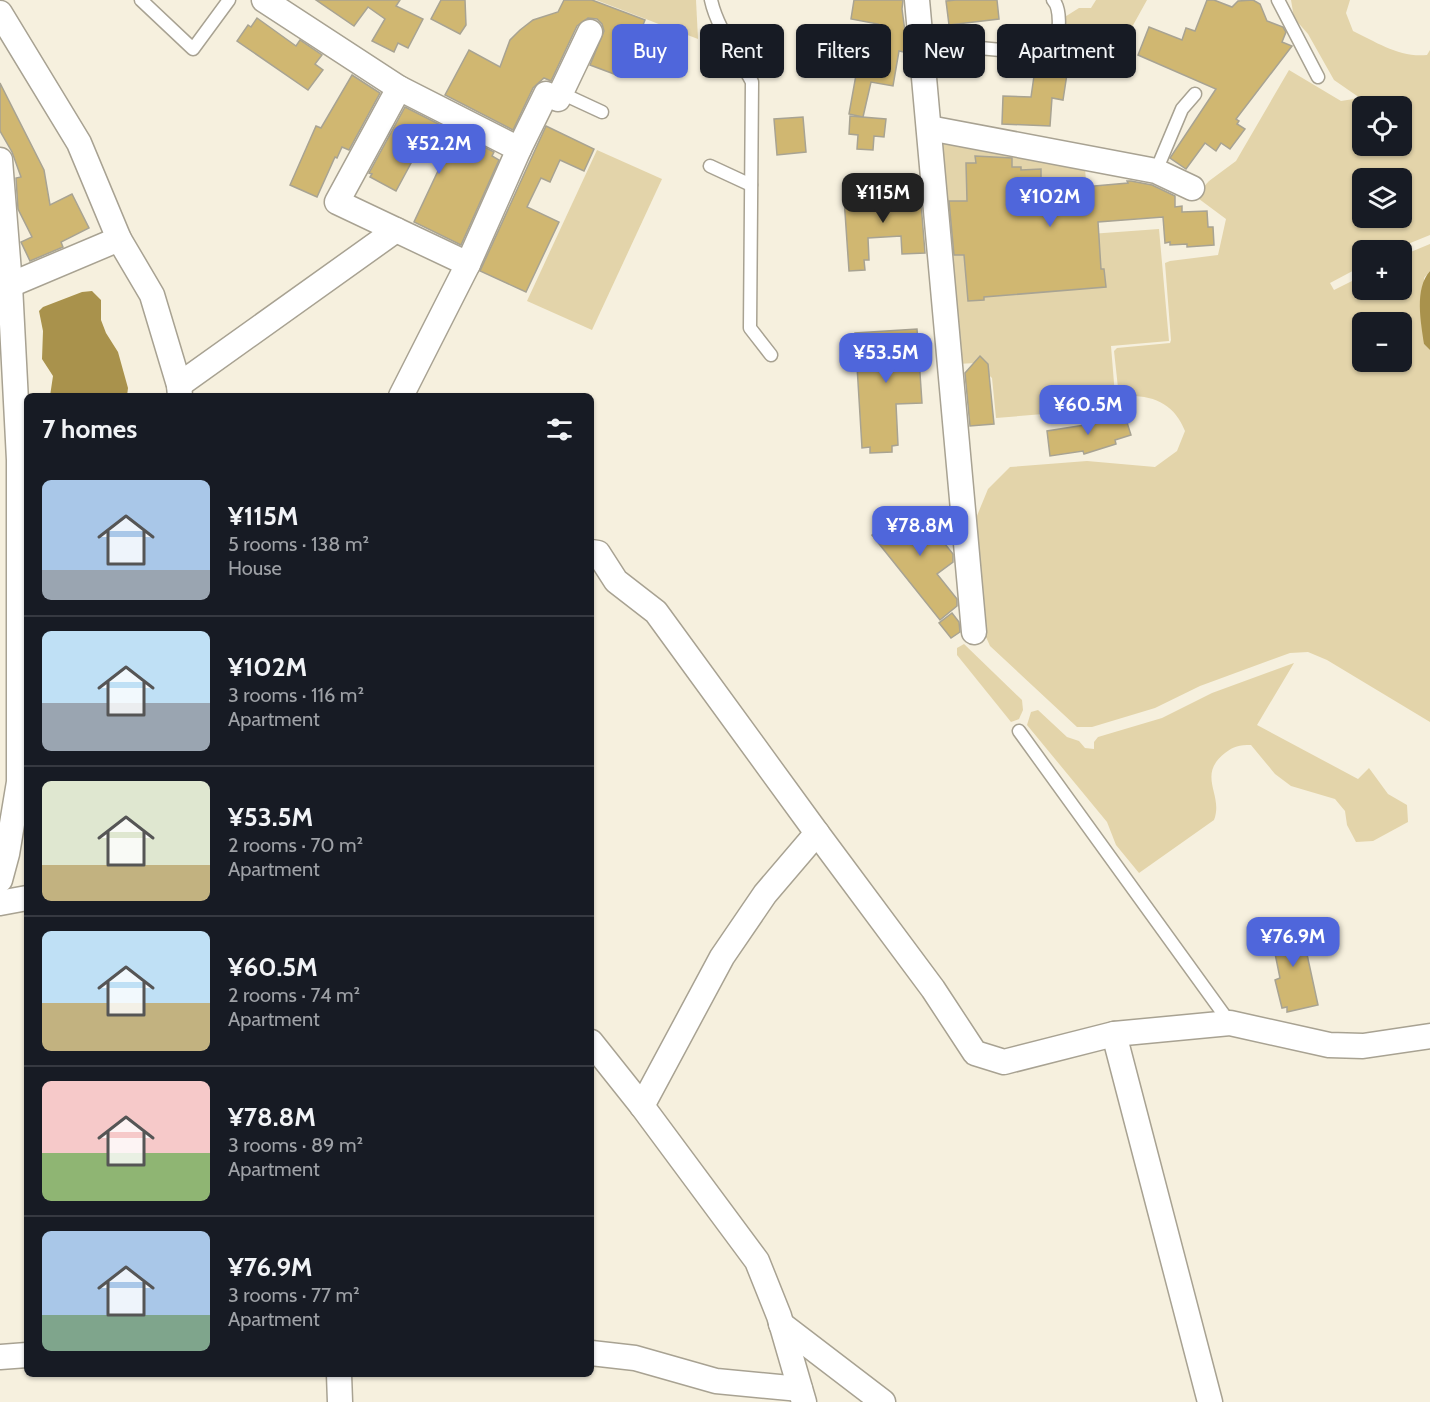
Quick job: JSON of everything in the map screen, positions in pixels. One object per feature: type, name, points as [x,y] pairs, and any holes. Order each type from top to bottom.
[{"type":"street","points":[[264,0],[399,88],[519,149]]},
{"type":"street","points":[[917,0],[920,24]]},
{"type":"street","points":[[0,13],[80,143],[119,239],[152,295],[179,390],[396,230]]},
{"type":"street","points":[[403,393],[468,264],[546,94],[558,99],[590,32]]},
{"type":"street","points":[[925,78],[974,632]]},
{"type":"street","points":[[399,88],[337,202],[468,264]]},
{"type":"street","points":[[929,128],[1156,171],[1192,188]]},
{"type":"street","points":[[0,160],[5,285],[23,460],[9,517],[19,782],[7,854],[0,880]]},
{"type":"street","points":[[5,285],[119,239]]},
{"type":"street","points":[[595,553],[616,581],[656,612],[933,989],[975,1053],[1004,1062],[1114,1034],[1230,1023],[1329,1045],[1363,1046],[1430,1036]]},
{"type":"street","points":[[642,1106],[722,957],[765,894],[817,833]]},
{"type":"street","points":[[0,903],[24,899]]},
{"type":"street","points":[[1114,1034],[1210,1402]]},
{"type":"street","points":[[594,1046],[642,1106],[757,1261],[781,1323],[802,1395],[716,1381],[635,1358],[594,1353]]},
{"type":"street","points":[[781,1323],[883,1402]]},
{"type":"street","points":[[0,1357],[24,1356]]},
{"type":"street","points":[[339,1377],[340,1402]]},
{"type":"lane","points":[[141,0],[193,49],[228,0]]},
{"type":"lane","points":[[711,0],[714,18],[752,81],[750,328],[771,355]]},
{"type":"lane","points":[[985,49],[1043,54],[1051,51],[1055,45],[1059,10],[1053,0]]},
{"type":"lane","points":[[1278,0],[1318,77]]},
{"type":"lane","points":[[561,93],[602,112]]},
{"type":"lane","points":[[1156,171],[1182,109],[1195,94]]},
{"type":"lane","points":[[710,166],[750,186]]},
{"type":"lane","points":[[1019,731],[1230,1023]]},
{"type":"shaded area","points":[[596,0],[696,0],[698,39],[688,35],[688,24],[659,24]]},
{"type":"shaded area","points":[[1096,0],[1147,0],[1134,24],[1060,24],[1060,20],[1079,8],[1091,8]]},
{"type":"shaded area","points":[[1291,0],[1350,0],[1346,13],[1353,31],[1398,52],[1427,55],[1430,50],[1430,235],[1412,242],[1412,240],[1352,240],[1352,271],[1330,283],[1334,290],[1352,281],[1352,300],[1412,300],[1412,251],[1430,244],[1430,271],[1424,278],[1424,344],[1430,350],[1430,722],[1327,660],[1308,652],[1290,653],[1200,686],[1155,708],[1092,727],[1077,727],[990,646],[978,619],[974,523],[988,489],[1010,467],[1087,461],[1155,467],[1177,451],[1185,431],[1170,409],[1157,400],[1149,398],[1130,396],[1124,400],[1119,397],[1114,351],[1117,348],[1170,343],[1165,263],[1218,255],[1226,219],[1195,196],[1209,181],[1236,161],[1289,70],[1341,101],[1352,99],[1352,156],[1412,156],[1412,96],[1357,96],[1334,80],[1308,34],[1294,18]]},
{"type":"shaded area","points":[[945,141],[1085,168],[1090,234],[1159,229],[1169,341],[1111,346],[1116,408],[996,418],[992,378],[976,363],[957,364],[939,146]]},
{"type":"shaded area","points":[[597,150],[662,179],[592,330],[527,301]]},
{"type":"shaded area","points":[[1430,271],[1430,350],[1424,344],[1420,296],[1425,278]]},
{"type":"shaded area","points":[[92,291],[101,300],[101,320],[118,352],[127,393],[50,393],[53,376],[42,359],[43,331],[39,311],[43,307],[82,292]]},
{"type":"shaded area","points":[[964,644],[1022,700],[1023,710],[1019,719],[1011,722],[957,655],[957,648]]},
{"type":"shaded area","points":[[1294,663],[1257,725],[1358,779],[1369,768],[1388,794],[1407,805],[1408,822],[1373,841],[1356,842],[1347,825],[1345,811],[1335,799],[1291,786],[1275,774],[1251,745],[1234,747],[1217,761],[1212,770],[1212,785],[1216,802],[1214,820],[1139,873],[1116,845],[1107,822],[1027,725],[1031,712],[1038,710],[1067,737],[1079,741],[1085,748],[1094,749],[1094,742],[1098,737],[1162,718],[1212,693]]},
{"type":"building","points":[[316,0],[400,0],[396,6],[423,19],[408,48],[398,43],[394,52],[372,41],[385,19],[368,7],[354,26]]},
{"type":"building","points":[[441,0],[465,0],[466,25],[460,34],[431,19]]},
{"type":"building","points":[[564,0],[592,0],[645,20],[643,24],[612,24],[612,73],[590,65],[604,31],[602,24],[597,19],[588,18],[577,26],[551,81],[544,78],[533,88],[513,130],[445,95],[469,50],[500,67],[510,40],[520,30],[533,20],[558,12]]},
{"type":"building","points":[[854,0],[903,0],[903,52],[899,51],[893,86],[871,82],[863,117],[849,114],[855,78],[891,78],[891,24],[851,19]]},
{"type":"building","points":[[997,0],[999,19],[949,24],[946,1]]},
{"type":"building","points":[[1207,0],[1214,0],[1232,7],[1238,1],[1253,0],[1260,4],[1267,21],[1283,27],[1286,32],[1282,42],[1292,46],[1236,119],[1239,121],[1237,124],[1245,129],[1230,149],[1221,143],[1216,151],[1205,143],[1186,169],[1170,158],[1216,89],[1138,55],[1149,27],[1182,40],[1186,28],[1195,31]]},
{"type":"building","points":[[257,18],[296,46],[300,40],[322,55],[315,64],[323,70],[308,90],[237,41],[248,25],[251,27]]},
{"type":"building","points":[[352,75],[380,93],[349,150],[342,147],[337,158],[335,157],[317,197],[290,185],[316,126],[321,128]]},
{"type":"building","points":[[1034,78],[1066,78],[1063,100],[1052,98],[1050,126],[1002,124],[1003,96],[1031,97]]},
{"type":"building","points":[[0,83],[44,170],[50,205],[72,194],[89,228],[61,242],[63,247],[30,261],[21,242],[32,237],[18,209],[16,178],[21,177],[12,152],[0,131]]},
{"type":"building","points":[[405,107],[494,152],[492,156],[499,160],[461,245],[414,222],[453,139],[430,128],[396,191],[370,177],[372,174],[369,173]]},
{"type":"building","points":[[850,116],[886,119],[884,137],[874,136],[873,150],[857,149],[858,135],[849,134]]},
{"type":"building","points":[[803,117],[806,152],[777,155],[774,119]]},
{"type":"building","points":[[546,126],[594,149],[584,171],[560,160],[550,182],[541,178],[527,207],[559,222],[526,292],[480,271]]},
{"type":"building","points":[[975,156],[1012,158],[1012,167],[1021,167],[1021,170],[1041,169],[1041,184],[1082,181],[1083,187],[1131,181],[1152,185],[1175,196],[1175,207],[1182,206],[1182,212],[1207,211],[1208,227],[1213,227],[1214,245],[1187,247],[1187,244],[1165,243],[1163,217],[1098,222],[1101,269],[1104,269],[1106,287],[984,297],[984,300],[968,301],[964,255],[954,255],[949,201],[967,201],[966,163],[976,163]]},
{"type":"building","points":[[920,191],[925,253],[902,254],[901,236],[868,238],[869,260],[864,260],[865,270],[849,271],[844,198]]},
{"type":"building","points":[[917,329],[922,403],[896,404],[898,445],[892,446],[892,452],[870,453],[870,447],[862,448],[855,333]]},
{"type":"building","points":[[980,356],[988,364],[994,424],[970,426],[965,373]]},
{"type":"building","points":[[1124,413],[1131,435],[1115,440],[1116,444],[1084,454],[1083,451],[1050,456],[1047,431],[1085,425]]},
{"type":"building","points":[[927,510],[943,530],[937,534],[953,554],[953,562],[937,574],[957,599],[957,606],[940,620],[872,535],[899,513]]},
{"type":"building","points":[[952,613],[959,622],[960,632],[951,638],[939,623]]},
{"type":"building","points":[[1300,922],[1318,1005],[1287,1012],[1287,1007],[1282,1008],[1275,980],[1280,978],[1270,929]]}]
